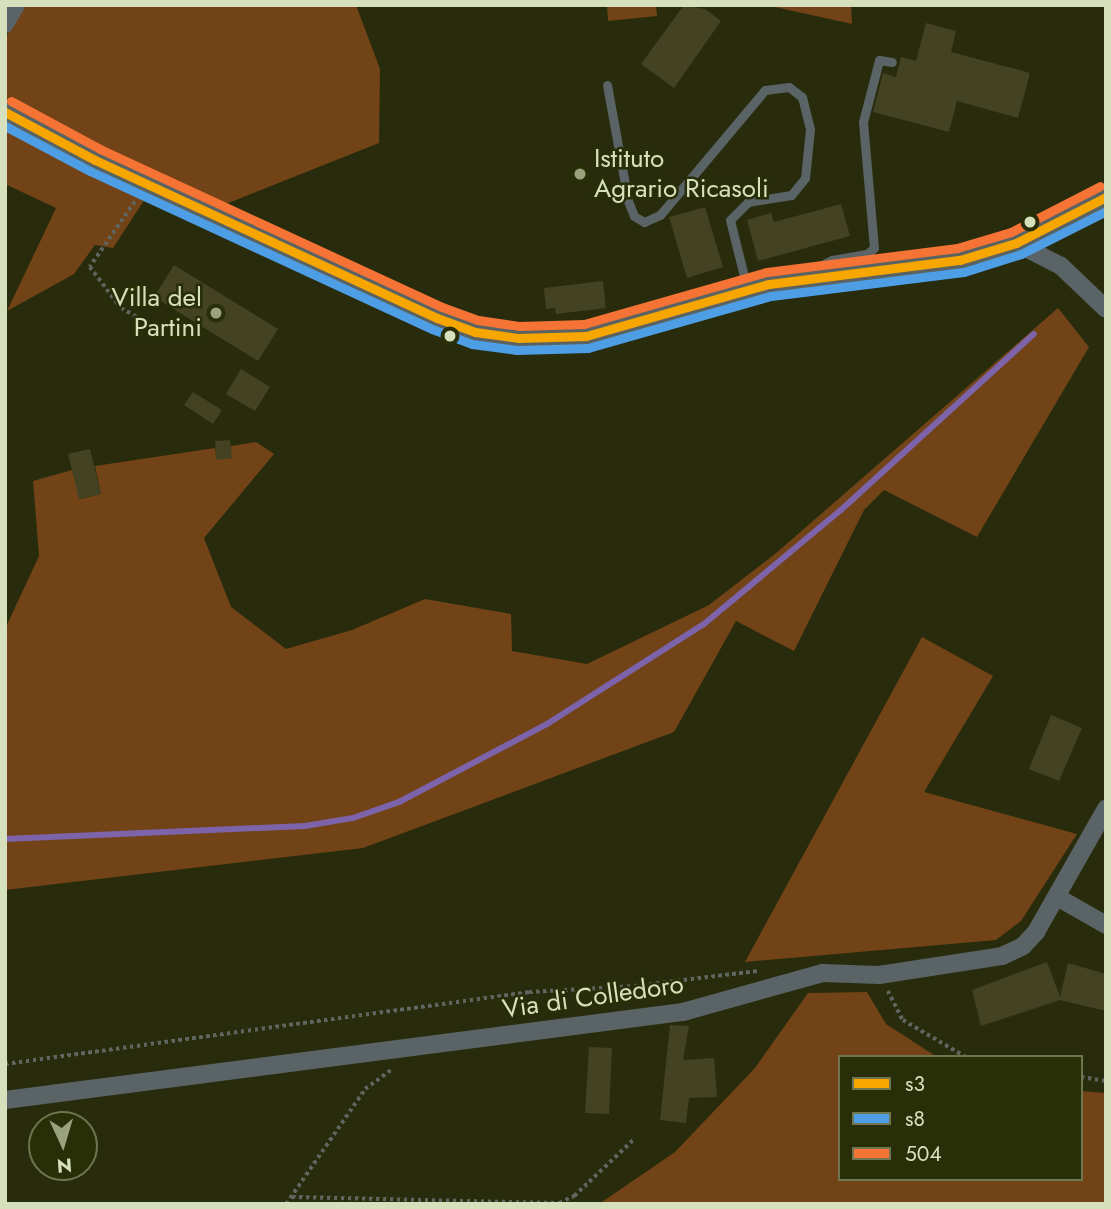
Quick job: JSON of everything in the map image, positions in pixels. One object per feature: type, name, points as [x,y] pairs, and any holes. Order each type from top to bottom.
[{"type":"street","points":[[5,24],[16,5]]},
{"type":"street","points":[[5,112],[149,184],[438,318],[489,335],[547,340],[586,336],[747,288],[920,267],[1016,243],[1106,197]]},
{"type":"street","points":[[1016,243],[1061,265],[1106,309]]},
{"type":"street","name":"Via di Colledoro","points":[[5,1100],[682,1013],[823,973],[879,975],[1008,954],[1029,940],[1057,897],[1106,809]]},
{"type":"street","points":[[1057,897],[1106,925]]},
{"type":"lane","points":[[800,280],[826,262],[867,254],[874,248],[863,122],[879,60],[892,62]]},
{"type":"lane","points":[[607,85],[628,201],[634,216],[644,222],[660,215],[765,90],[789,87],[802,97],[810,129],[805,178],[791,195],[740,206],[730,220],[747,288]]},
{"type":"path","points":[[146,322],[121,308],[90,267],[149,184]]},
{"type":"path","points":[[5,1064],[529,992],[635,986],[769,969]]},
{"type":"path","points":[[879,975],[903,1020],[964,1055]]},
{"type":"path","points":[[286,1204],[365,1089],[397,1066]]},
{"type":"path","points":[[1083,1077],[1106,1081]]},
{"type":"path","points":[[292,1197],[559,1203],[574,1196],[633,1140]]},
{"type":"shaded area","points":[[23,5],[356,5],[380,69],[379,143],[221,206],[102,153],[5,99],[5,39]]},
{"type":"shaded area","points":[[607,5],[656,5],[657,16],[608,21]]},
{"type":"shaded area","points":[[766,5],[851,5],[852,24]]},
{"type":"shaded area","points":[[5,123],[147,196],[113,248],[95,245],[74,274],[7,311],[56,208],[5,184]]},
{"type":"shaded area","points":[[1058,308],[1089,347],[977,537],[884,490],[864,510],[794,651],[736,621],[674,732],[363,848],[5,890],[5,629],[39,556],[33,481],[72,470],[80,499],[101,494],[95,466],[215,448],[217,459],[231,458],[231,446],[256,442],[274,454],[204,538],[231,607],[286,649],[352,630],[425,599],[511,614],[512,651],[587,664],[709,605],[775,554]]},
{"type":"shaded area","points":[[922,637],[993,676],[924,792],[1077,834],[1021,921],[996,940],[745,962]]},
{"type":"shaded area","points":[[867,992],[886,1024],[934,1055],[838,1055],[838,1181],[1083,1181],[1083,1091],[1106,1093],[1106,1204],[599,1204],[675,1152],[755,1068],[808,993]]},
{"type":"building","points":[[684,5],[705,9],[721,21],[674,88],[641,64]]},
{"type":"building","points":[[926,23],[956,31],[951,52],[1030,73],[1018,118],[957,101],[949,132],[873,112],[883,73],[896,77],[901,57],[916,61]]},
{"type":"building","points":[[841,204],[850,236],[758,261],[747,220],[771,213],[774,222]]},
{"type":"building","points":[[705,207],[723,267],[687,278],[669,217]]},
{"type":"building","name":"Villa del Partini","points":[[174,265],[278,329],[258,361],[154,297]]},
{"type":"building","points":[[603,281],[606,308],[556,314],[555,308],[546,309],[544,288]]},
{"type":"building","points":[[241,369],[270,387],[255,411],[226,394]]},
{"type":"building","points":[[193,392],[222,410],[213,424],[184,405]]},
{"type":"building","points":[[230,440],[232,458],[216,460],[215,441]]},
{"type":"building","points":[[90,449],[101,494],[79,499],[68,454]]},
{"type":"building","points":[[1051,715],[1082,728],[1059,781],[1029,769]]},
{"type":"building","points":[[1047,962],[1060,997],[1068,963],[1106,974],[1106,1011],[1060,1000],[981,1026],[972,990]]},
{"type":"building","points":[[670,1025],[689,1026],[683,1060],[714,1058],[717,1097],[689,1098],[686,1123],[660,1120]]},
{"type":"building","points":[[589,1047],[612,1048],[609,1114],[585,1113]]},
{"type":"waterway","points":[[5,839],[305,826],[353,818],[399,802],[547,724],[704,624],[841,510],[1034,334]]},
{"type":"transit line","name":"504","points":[[11,101],[100,149],[442,307],[478,320],[519,326],[584,324],[767,272],[957,248],[1011,232],[1100,186]]},
{"type":"transit line","name":"s3","points":[[5,112],[95,160],[437,318],[475,332],[518,338],[586,336],[769,284],[960,260],[1016,243],[1106,197]]},
{"type":"transit line","name":"s8","points":[[5,126],[90,171],[432,329],[472,344],[517,350],[588,348],[771,296],[964,272],[1021,254],[1106,211]]},
{"type":"place","name":"Istituto Agrario Ricasoli","points":[[580,174]]},
{"type":"place","name":"Villa del Partini","points":[[216,313]]}]
